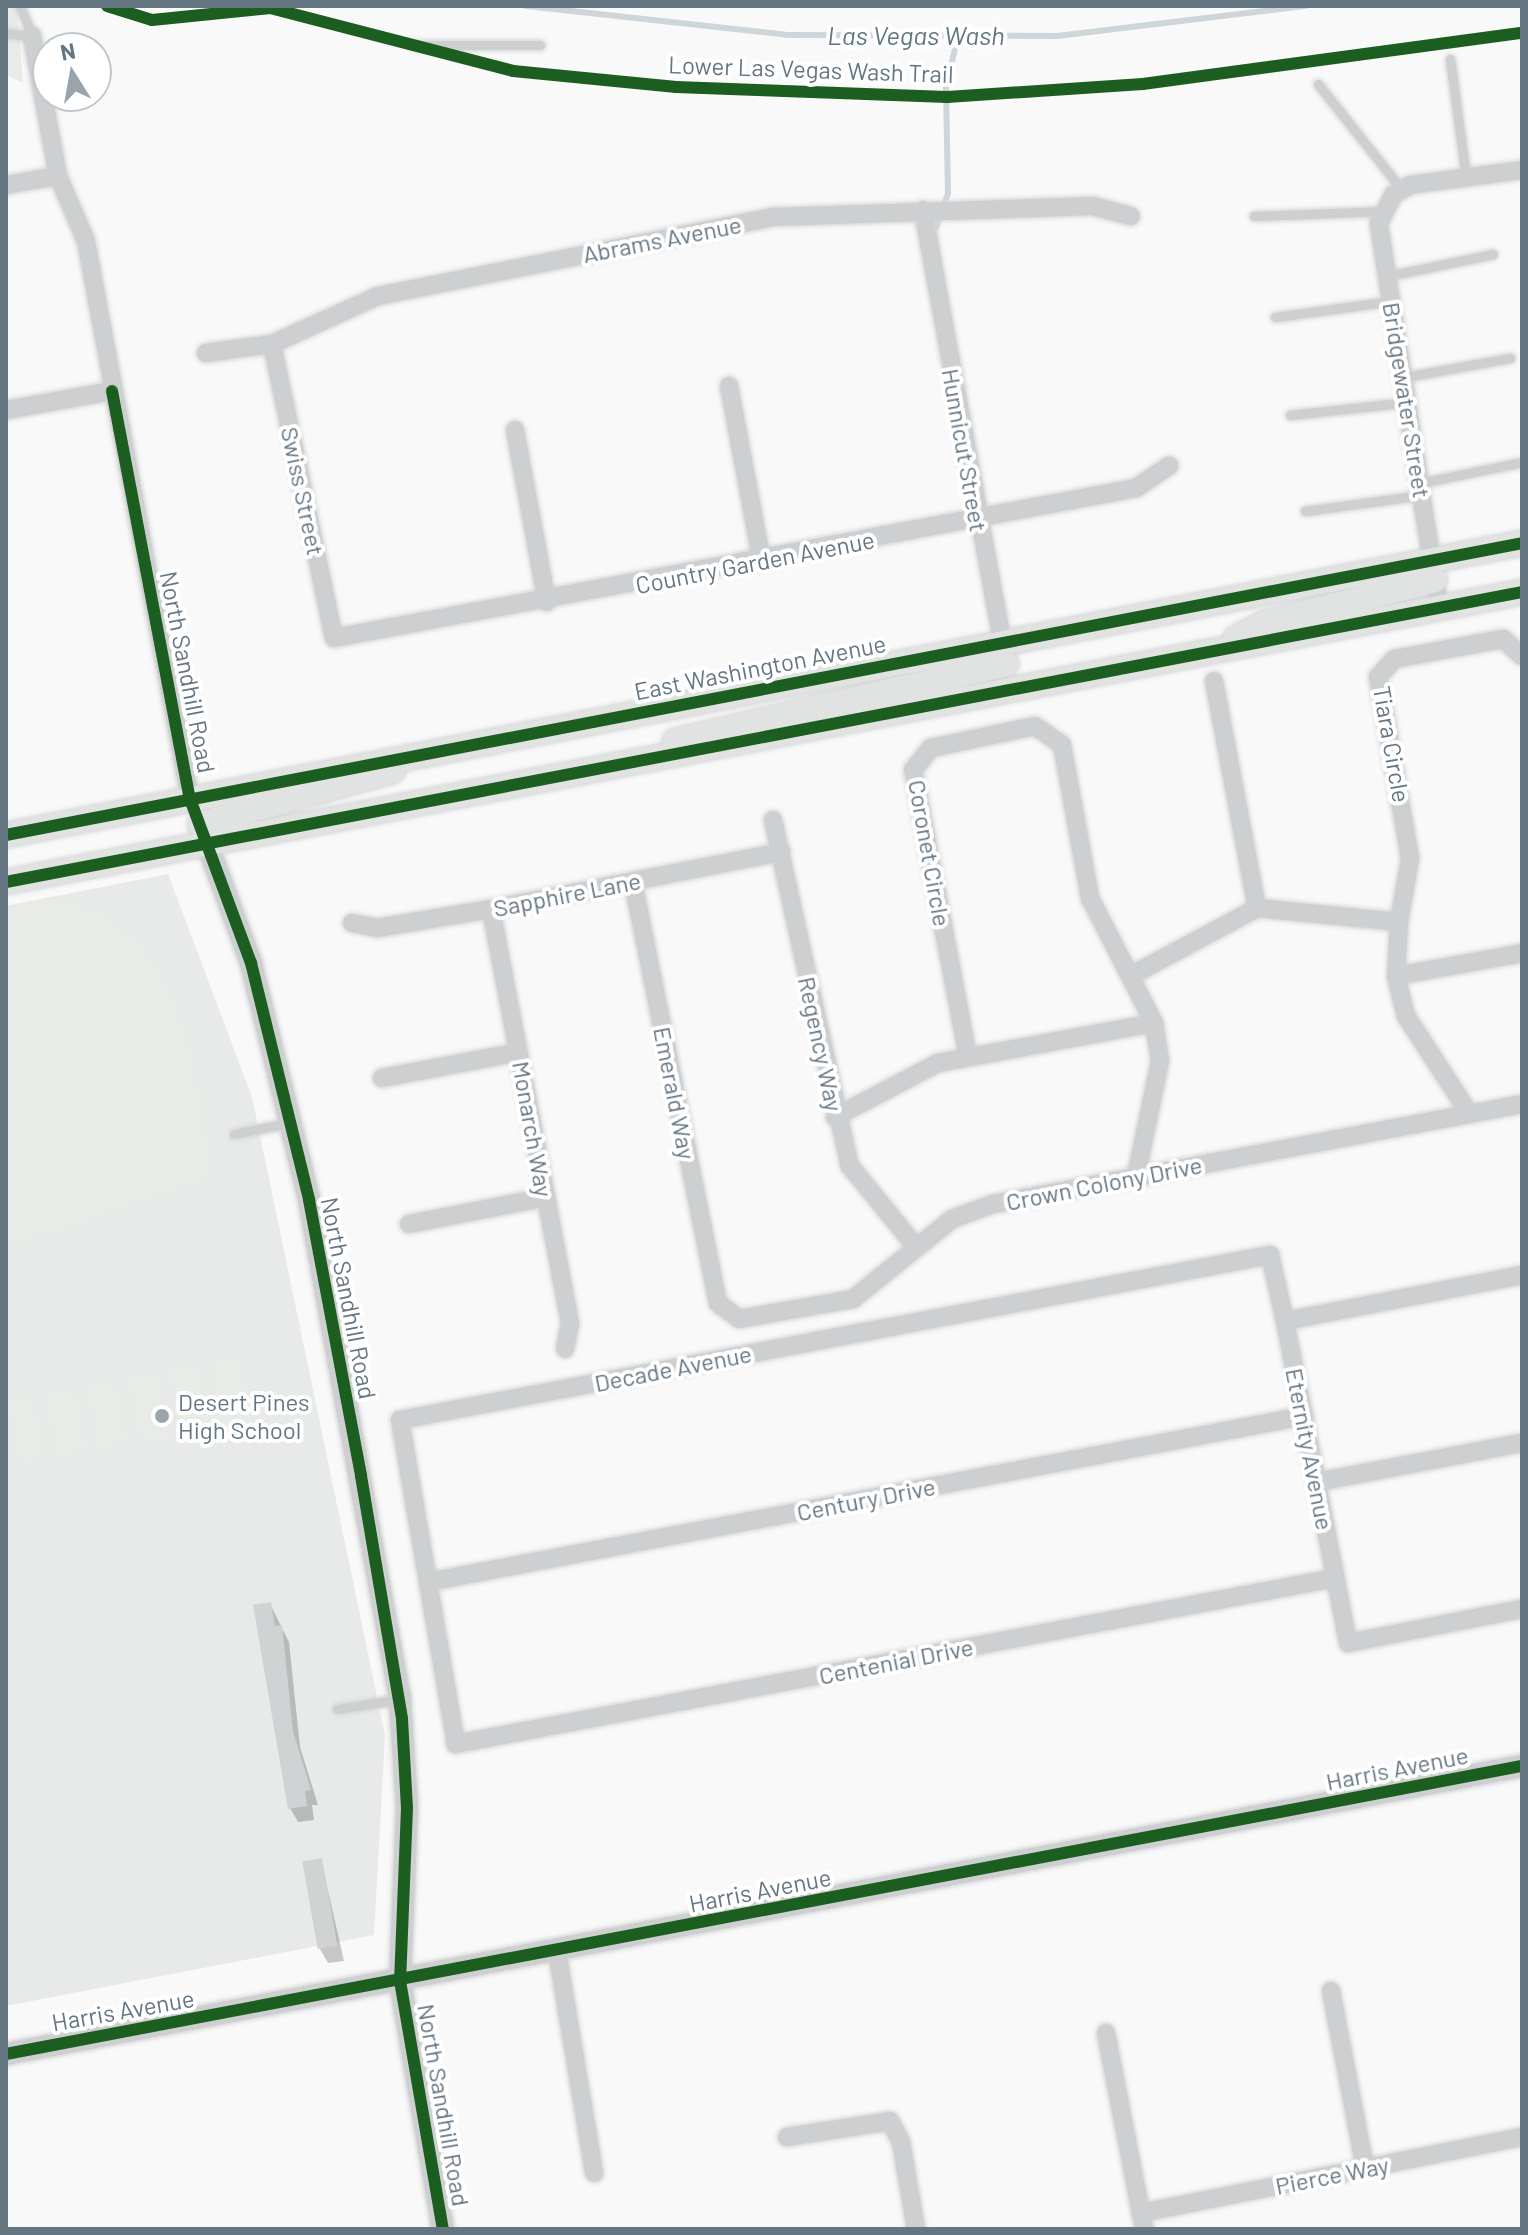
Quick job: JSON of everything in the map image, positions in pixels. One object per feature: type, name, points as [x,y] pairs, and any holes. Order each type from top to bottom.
[{"type":"main road","name":"East Washington Avenue","points":[[6,835],[427,753],[1004,653],[1433,570],[1522,543]]},
{"type":"main road","points":[[1209,652],[1266,623],[1433,570]]},
{"type":"main road","points":[[203,834],[601,767],[1522,592]]},
{"type":"main road","points":[[601,767],[704,730],[1004,653]]},
{"type":"main road","points":[[6,882],[203,834],[381,778],[427,753]]},
{"type":"street","name":"North Sandhill Road","points":[[46,112],[58,176],[86,241],[190,799],[251,963],[309,1200],[400,1699],[407,1808],[400,1981],[443,2229]]},
{"type":"street","points":[[1392,199],[1466,178],[1522,170]]},
{"type":"street","points":[[6,185],[58,176]]},
{"type":"street","name":"Bridgewater Street","points":[[1392,199],[1388,276],[1439,608]]},
{"type":"street","name":"Abrams Avenue","points":[[206,353],[272,344],[378,296],[775,217],[1093,206],[1131,216]]},
{"type":"street","name":"Hunnicut Street","points":[[923,210],[977,519],[1011,690]]},
{"type":"street","name":"Swiss Street","points":[[272,344],[334,638]]},
{"type":"street","points":[[729,386],[762,562]]},
{"type":"street","points":[[6,410],[112,391]]},
{"type":"street","points":[[515,430],[547,602]]},
{"type":"street","name":"Country Garden Avenue","points":[[334,638],[762,562],[1136,488],[1169,466]]},
{"type":"street","name":"Tiara Circle","points":[[1399,922],[1410,858],[1378,677],[1394,659],[1503,639],[1522,656]]},
{"type":"street","points":[[1214,681],[1257,908]]},
{"type":"street","name":"Coronet Circle","points":[[968,1057],[913,770],[931,748],[1035,726],[1062,745],[1090,898],[1134,974]]},
{"type":"street","name":"Regency Way","points":[[773,820],[835,1117],[850,1166],[916,1247]]},
{"type":"street","name":"Sapphire Lane","points":[[352,923],[377,928],[491,909],[781,852]]},
{"type":"street","name":"Emerald Way","points":[[633,882],[718,1303]]},
{"type":"street","points":[[1136,1177],[1160,1061],[1154,1023],[1134,974],[1257,908],[1399,922],[1396,976],[1406,1016],[1469,1113]]},
{"type":"street","name":"Monarch Way","points":[[491,909],[570,1323],[565,1349]]},
{"type":"street","points":[[1396,976],[1522,953]]},
{"type":"street","points":[[835,1117],[885,1086],[968,1057],[1154,1023]]},
{"type":"street","points":[[382,1078],[519,1052]]},
{"type":"street","name":"Crown Colony Drive","points":[[718,1303],[739,1319],[853,1299],[952,1219],[993,1204],[1522,1104]]},
{"type":"street","points":[[409,1224],[546,1197]]},
{"type":"street","name":"Eternity Avenue","points":[[1270,1255],[1348,1643],[1522,1609]]},
{"type":"street","name":"Decade Avenue","points":[[456,1744],[400,1420],[1270,1255]]},
{"type":"street","points":[[1285,1321],[1522,1275]]},
{"type":"street","name":"Century Drive","points":[[428,1582],[1304,1416]]},
{"type":"street","points":[[1317,1482],[1522,1443]]},
{"type":"street","name":"Centenial Drive","points":[[456,1744],[1335,1578]]},
{"type":"street","name":"Harris Avenue","points":[[6,2054],[1521,1770]]},
{"type":"street","points":[[557,1951],[594,2173]]},
{"type":"street","points":[[1331,1991],[1365,2168]]},
{"type":"street","points":[[1106,2033],[1143,2221]]},
{"type":"street","points":[[787,2137],[890,2121],[901,2142],[916,2229]]},
{"type":"street","name":"Pierce Way","points":[[1143,2221],[1365,2168],[1522,2137]]},
{"type":"lane","points":[[6,33],[32,36],[20,6]]},
{"type":"lane","points":[[415,45],[540,45]]},
{"type":"lane","points":[[1450,59],[1466,178]]},
{"type":"lane","points":[[1254,216],[1392,199],[1318,84]]},
{"type":"lane","points":[[1388,276],[1493,254]]},
{"type":"lane","points":[[1275,317],[1392,301]]},
{"type":"lane","points":[[1405,377],[1510,358]]},
{"type":"lane","points":[[1290,415],[1409,402]]},
{"type":"lane","points":[[1305,511],[1421,489],[1522,462]]},
{"type":"lane","points":[[234,1134],[288,1123]]},
{"type":"lane","points":[[337,1709],[400,1699]]},
{"type":"shaded area","points":[[6,6],[17,6],[23,83],[6,75]]},
{"type":"shaded area","name":"Desert Pines High School","points":[[168,874],[252,1097],[385,1735],[374,1935],[6,2006],[6,906]]},
{"type":"shaded area","points":[[51,897],[100,911],[142,945],[173,995],[195,1065],[212,1179],[6,1248],[6,906]]},
{"type":"shaded area","points":[[241,1355],[253,1423],[221,1429],[209,1361]]},
{"type":"shaded area","points":[[199,1363],[211,1430],[179,1436],[167,1369]]},
{"type":"shaded area","points":[[158,1371],[170,1438],[139,1443],[127,1376]]},
{"type":"shaded area","points":[[116,1378],[128,1444],[97,1449],[85,1383]]},
{"type":"shaded area","points":[[76,1385],[88,1452],[56,1458],[44,1391]]},
{"type":"shaded area","points":[[34,1393],[47,1459],[19,1464],[7,1398]]},
{"type":"building","points":[[271,1602],[275,1626],[282,1625],[293,1731],[311,1790],[305,1791],[307,1806],[288,1809],[253,1605]]},
{"type":"building","points":[[322,1858],[337,1946],[318,1949],[302,1861]]},
{"type":"waterway","name":"Las Vegas Wash","points":[[526,6],[787,35],[1057,36],[1306,6]]},
{"type":"waterway","points":[[936,228],[948,193],[946,87],[958,36]]},
{"type":"cycle path","name":"Lower Las Vegas Wash Trail","points":[[107,6],[152,20],[270,8],[513,71],[676,87],[947,97],[1143,84],[1522,33]]},
{"type":"cycle path","points":[[112,391],[190,799],[251,963],[309,1200],[361,1476],[402,1719],[407,1808],[400,1981],[443,2229]]},
{"type":"cycle path","points":[[6,835],[1522,543]]},
{"type":"cycle path","points":[[6,882],[1522,592]]},
{"type":"cycle path","points":[[6,2054],[1522,1766]]},
{"type":"place","name":"Desert Pines High School","points":[[162,1416]]}]
